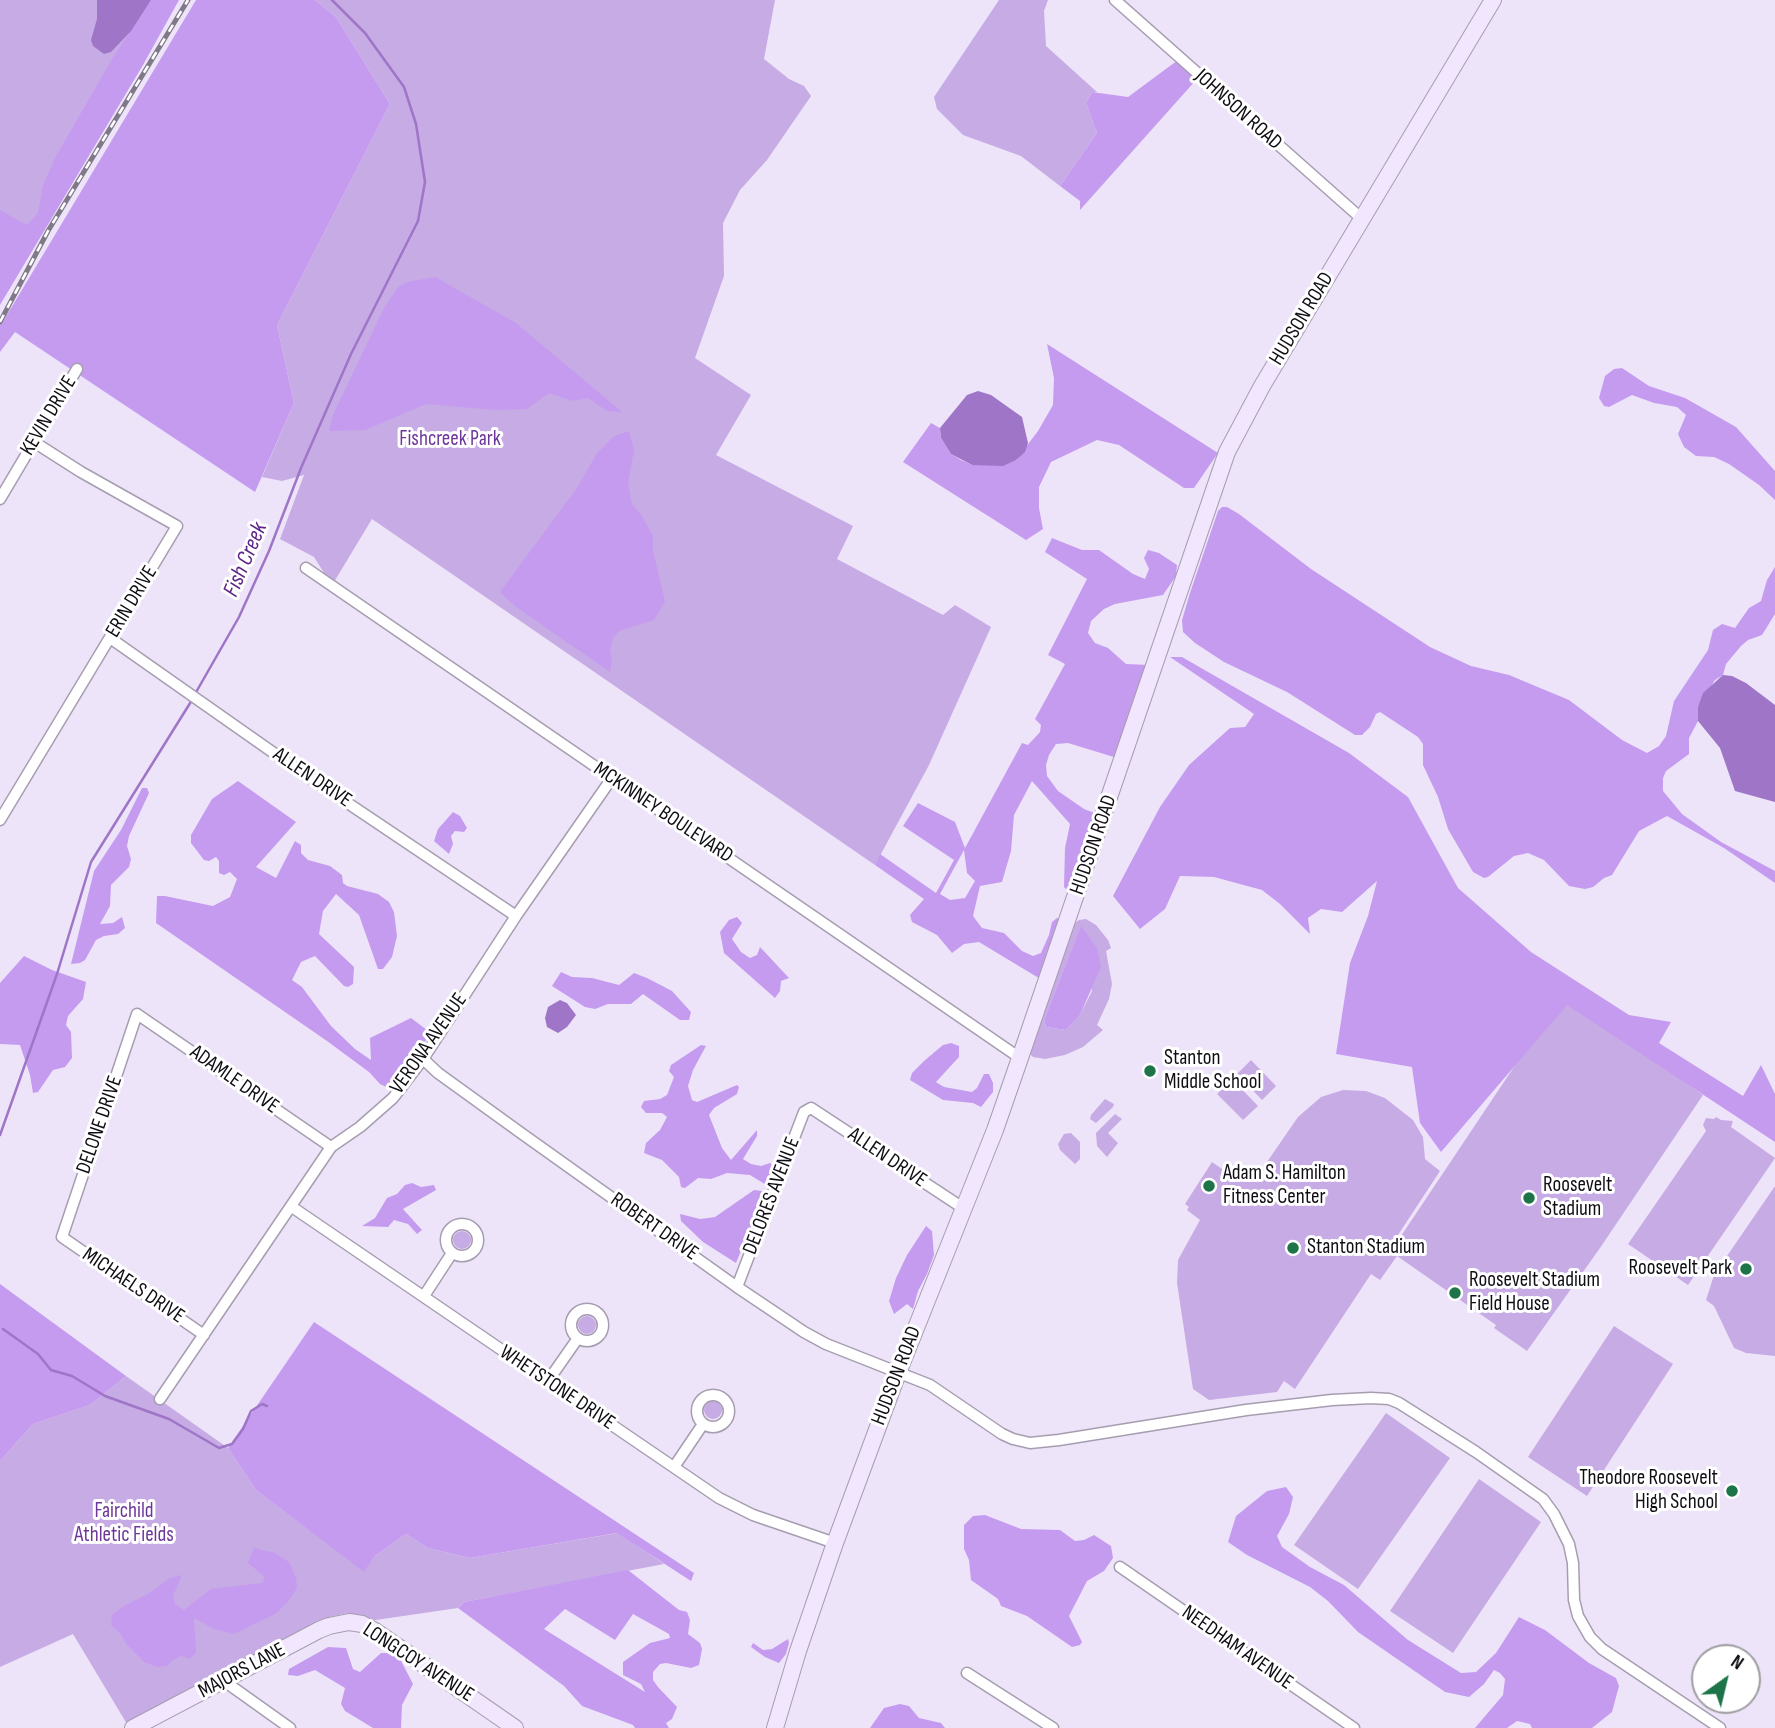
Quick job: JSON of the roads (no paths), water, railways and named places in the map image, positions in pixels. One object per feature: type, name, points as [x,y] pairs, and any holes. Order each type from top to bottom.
[{"type":"street","name":"JOHNSON ROAD","points":[[1115,0],[1362,219]]},
{"type":"street","name":"HUDSON ROAD","points":[[775,1728],[835,1543],[1020,1058],[1227,453],[1257,394],[1493,0]]},
{"type":"street","name":"KEVIN DRIVE","points":[[0,499],[77,369]]},
{"type":"street","name":"ERIN DRIVE","points":[[0,820],[177,526],[34,442]]},
{"type":"street","name":"MCKINNEY BOULEVARD","points":[[306,568],[1020,1058]]},
{"type":"street","name":"ALLEN DRIVE","points":[[110,638],[288,763],[516,916]]},
{"type":"street","name":"VERONA AVENUE","points":[[160,1399],[331,1147],[360,1127],[393,1098],[423,1059],[516,916],[612,778]]},
{"type":"street","name":"ADAMLE DRIVE","points":[[137,1014],[331,1147]]},
{"type":"street","name":"DELONE DRIVE","points":[[62,1237],[137,1014]]},
{"type":"street","name":"ROBERT DRIVE","points":[[423,1059],[447,1080],[737,1287],[819,1340],[939,1390],[1002,1434],[1030,1443],[1332,1400],[1371,1398],[1394,1401],[1476,1452],[1543,1499],[1569,1544],[1573,1563],[1574,1600],[1578,1616],[1590,1637],[1602,1649],[1720,1728]]},
{"type":"street","name":"ALLEN DRIVE","points":[[811,1108],[963,1208]]},
{"type":"street","name":"DELORES AVENUE","points":[[737,1287],[804,1112],[811,1108]]},
{"type":"street","name":"WHETSTONE DRIVE","points":[[292,1206],[734,1506],[835,1543]]},
{"type":"street","name":"MICHAELS DRIVE","points":[[62,1237],[204,1335]]},
{"type":"street","points":[[424,1296],[452,1253]]},
{"type":"street","points":[[548,1381],[578,1338]]},
{"type":"street","points":[[674,1467],[703,1424]]},
{"type":"street","name":"NEEDHAM AVENUE","points":[[1120,1567],[1354,1728]]},
{"type":"street","name":"MAJORS LANE","points":[[140,1726],[329,1626],[355,1623]]},
{"type":"street","name":"LONGCOY AVENUE","points":[[355,1623],[375,1631],[515,1728]]},
{"type":"street","points":[[967,1673],[1053,1728]]},
{"type":"street","points":[[224,1681],[290,1728]]},
{"type":"waterway","name":"Fish Creek","points":[[195,694],[239,617],[351,354],[418,221],[425,182],[416,124],[404,87],[365,33],[332,0]]},
{"type":"waterway","name":"Fish Creek","points":[[0,1135],[57,974],[91,862],[192,700]]},
{"type":"waterway","points":[[3,1329],[38,1354],[51,1370],[72,1376],[105,1396],[169,1419],[219,1448],[232,1444],[251,1411],[262,1404],[267,1406]]},
{"type":"railway","points":[[0,322],[48,231],[188,0]]},
{"type":"place","name":"Stanton Middle School","points":[[1150,1071]]},
{"type":"place","name":"Adam S. Hamilton Fitness Center","points":[[1209,1186]]},
{"type":"place","name":"Roosevelt Stadium","points":[[1529,1198]]},
{"type":"place","name":"Stanton Stadium","points":[[1293,1248]]},
{"type":"place","name":"Roosevelt Park","points":[[1746,1269]]},
{"type":"place","name":"Roosevelt Stadium Field House","points":[[1455,1293]]},
{"type":"place","name":"Theodore Roosevelt High School","points":[[1732,1491]]},
{"type":"park label","name":"Fishcreek Park","points":[[450,440]]},
{"type":"park label","name":"Fairchild Athletic Fields","points":[[124,1524]]}]
